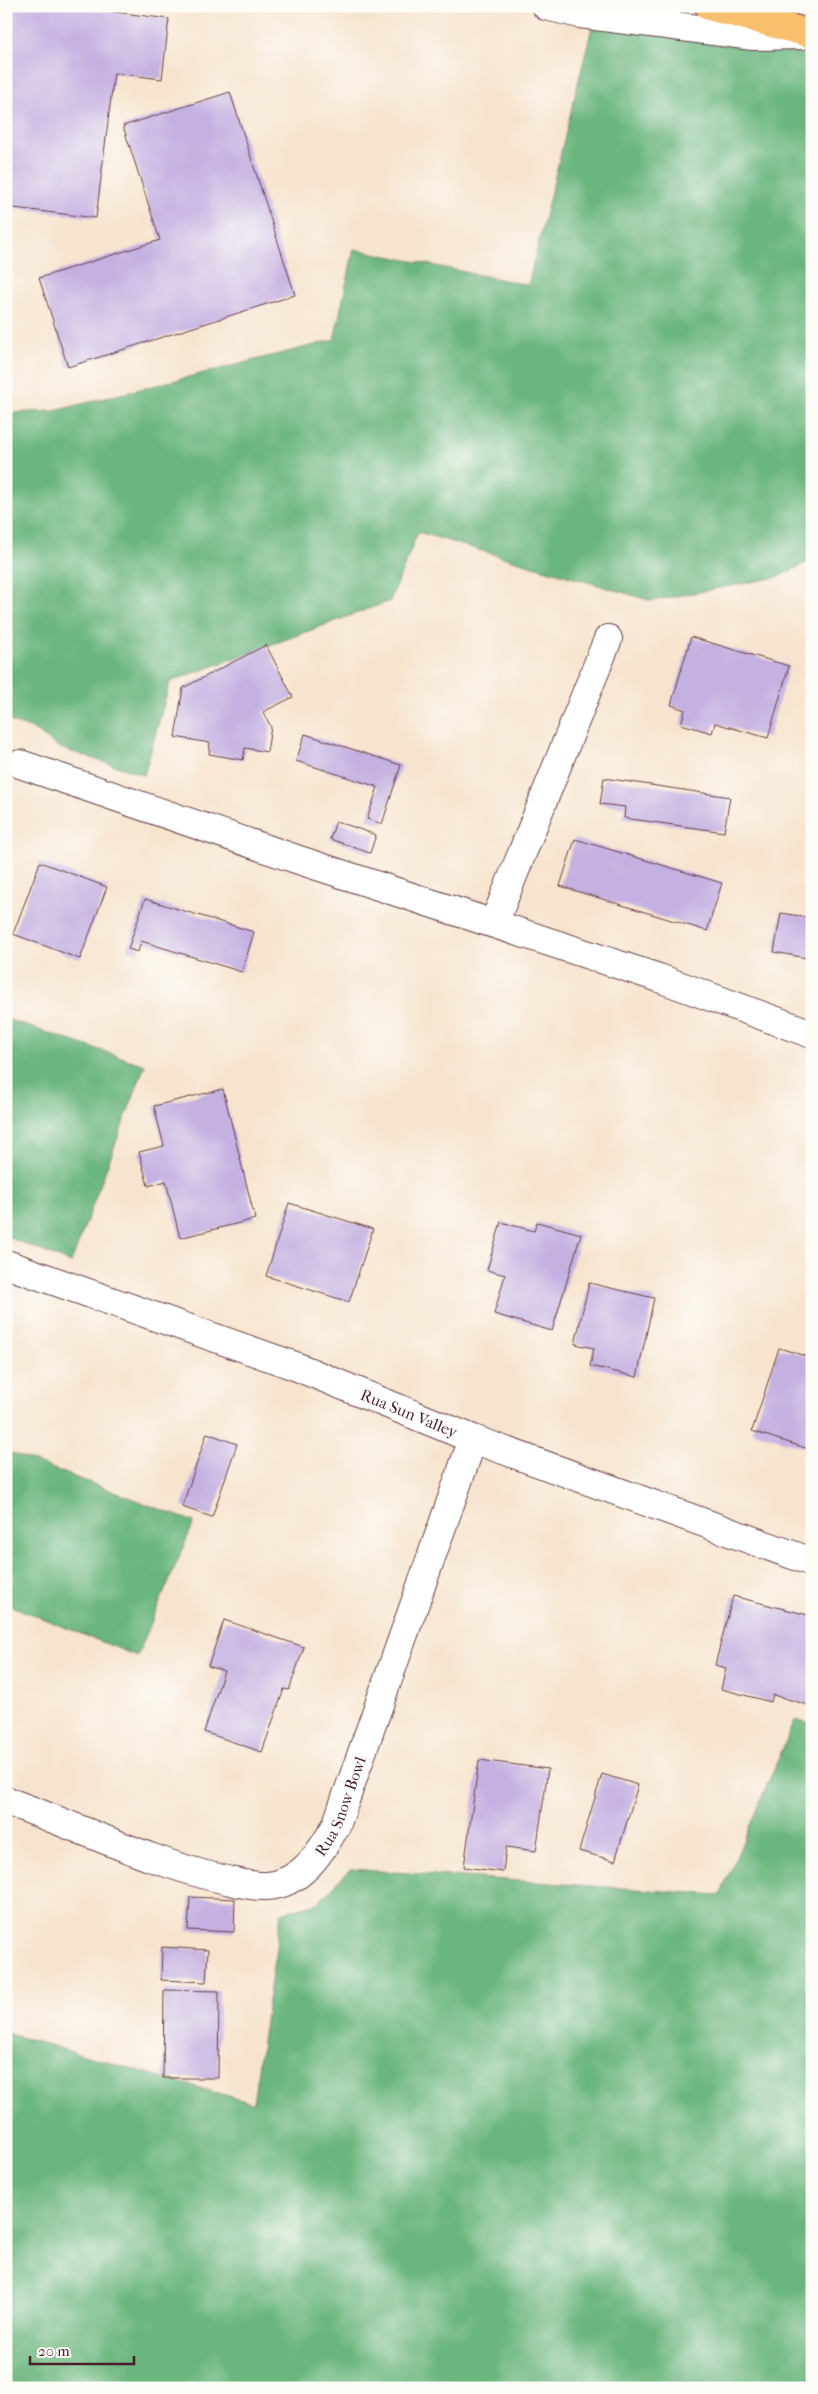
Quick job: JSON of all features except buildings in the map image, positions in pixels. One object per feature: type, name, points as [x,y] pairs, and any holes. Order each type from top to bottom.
[{"type":"main road","points":[[709,6],[812,35]]},
{"type":"street","points":[[546,6],[580,14],[753,36],[812,35]]},
{"type":"street","points":[[494,924],[608,639]]},
{"type":"street","points":[[20,764],[296,859],[659,978],[812,1034]]},
{"type":"street","name":"Rua Sun Valley","points":[[6,1264],[295,1366],[473,1438],[812,1562]]},
{"type":"street","name":"Rua Snow Bowl","points":[[6,1802],[194,1872],[249,1884],[268,1886],[297,1875],[318,1856],[336,1826],[473,1438]]},
{"type":"green space","points":[[596,11],[812,57],[812,560],[777,577],[652,601],[418,532],[390,601],[170,682],[144,775],[60,748],[33,729],[6,720],[6,413],[54,411],[334,340],[354,249],[528,285]]},
{"type":"green space","points":[[6,1019],[145,1065],[71,1263],[6,1236]]},
{"type":"green space","points":[[6,1451],[194,1522],[137,1656],[6,1604]]},
{"type":"green space","points":[[795,1720],[812,1724],[812,2388],[6,2388],[6,2033],[253,2103],[281,1913],[318,1903],[350,1869],[720,1895]]}]
